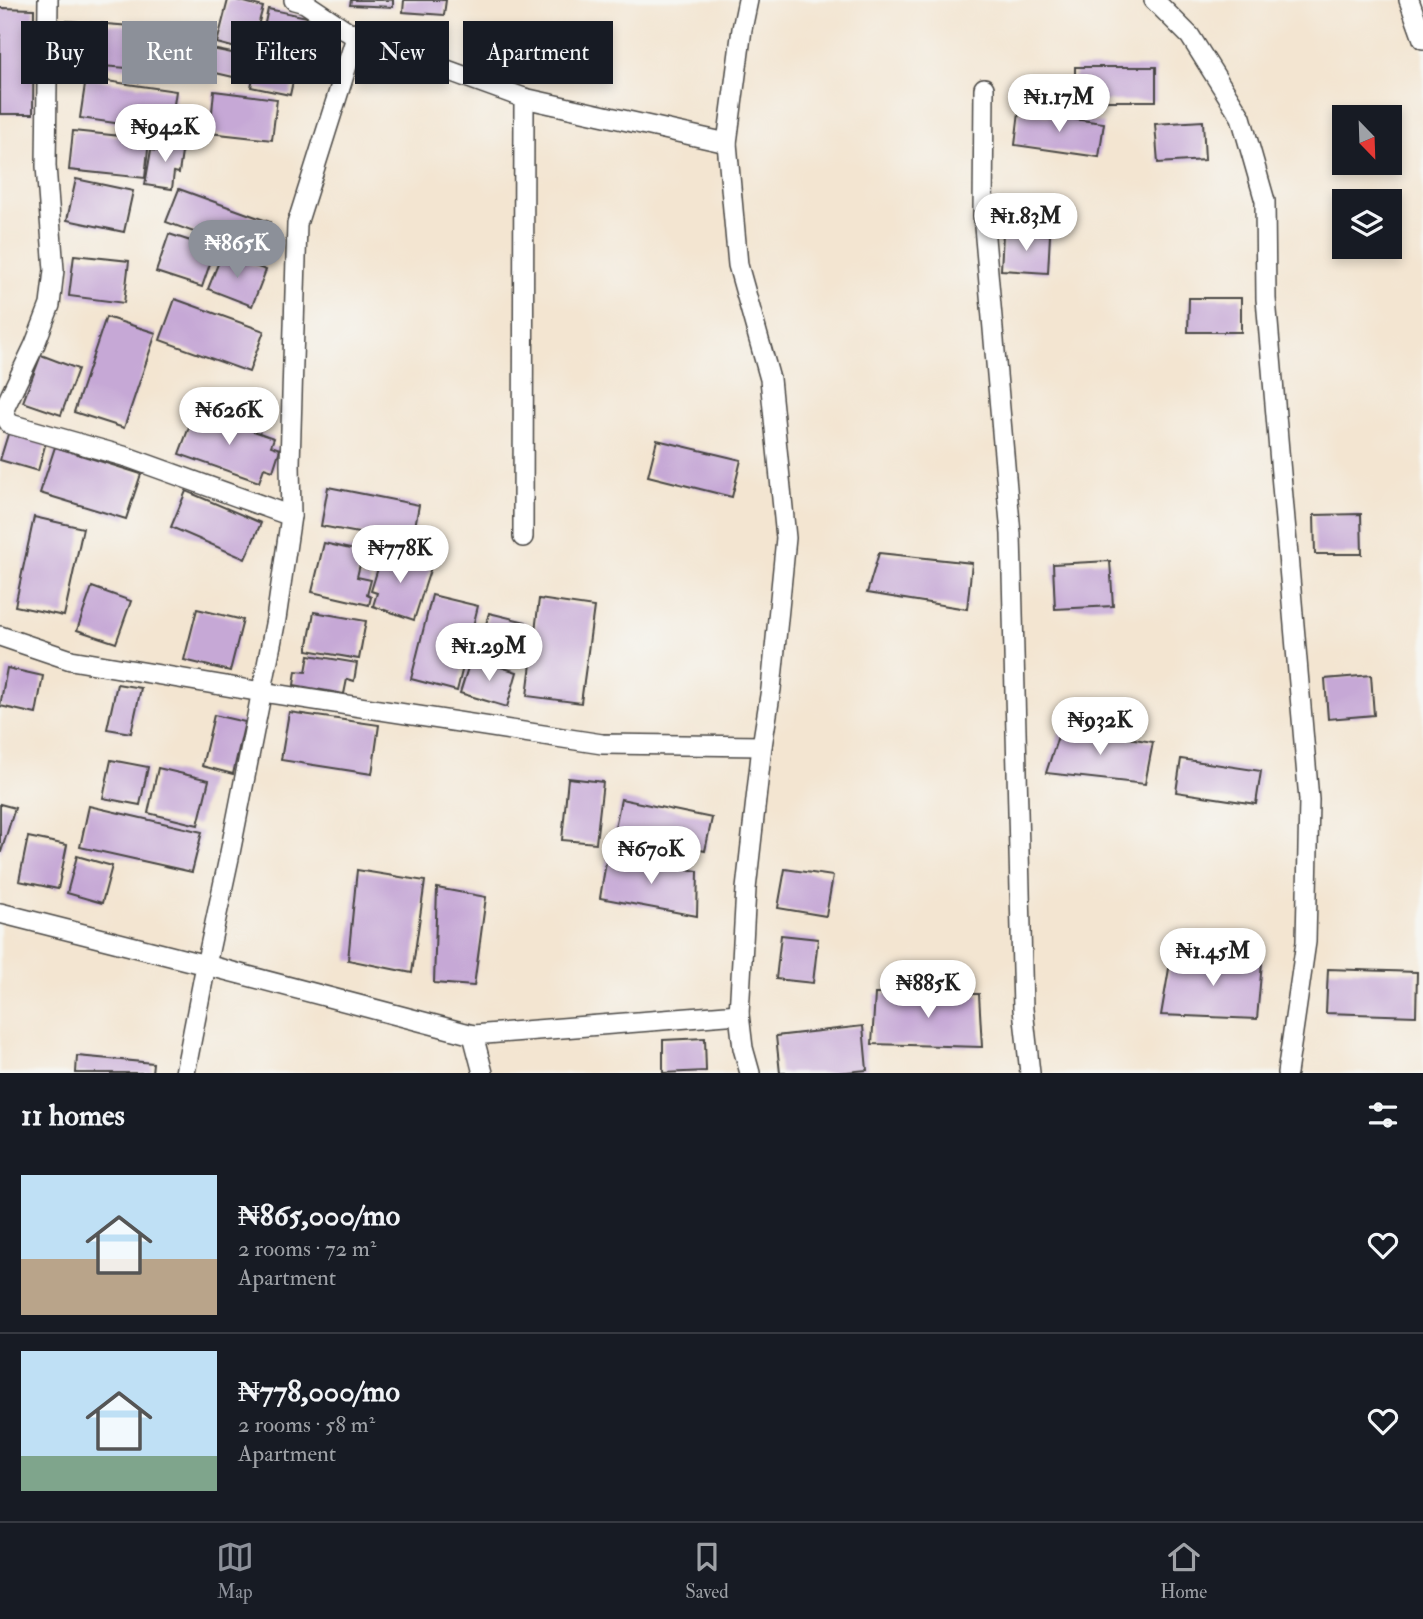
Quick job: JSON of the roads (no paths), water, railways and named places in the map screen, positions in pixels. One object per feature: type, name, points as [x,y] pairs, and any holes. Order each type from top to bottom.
[{"type":"street","points":[[48,0],[46,166],[54,270],[50,305],[36,344],[4,410],[6,418],[10,424],[127,457],[290,516]]},
{"type":"street","points":[[294,0],[305,3],[355,36]]},
{"type":"street","points":[[748,0],[727,143],[738,265],[770,379],[786,538],[771,689],[746,889],[739,1014],[743,1048],[750,1073]]},
{"type":"street","points":[[1154,0],[1190,36],[1241,117],[1265,201],[1266,299],[1309,800],[1306,942],[1287,1073]]},
{"type":"street","points":[[1409,0],[1423,39]]},
{"type":"street","points":[[186,1073],[276,619],[290,516],[297,224],[355,40]]},
{"type":"street","points":[[449,71],[524,98],[727,143]]},
{"type":"street","points":[[984,88],[983,215],[1011,534],[1023,1009],[1030,1073]]},
{"type":"street","points":[[523,537],[524,98]]},
{"type":"street","points":[[0,636],[71,660],[603,744],[762,746]]},
{"type":"street","points":[[0,913],[473,1035],[739,1014]]},
{"type":"street","points":[[473,1035],[483,1073]]}]
